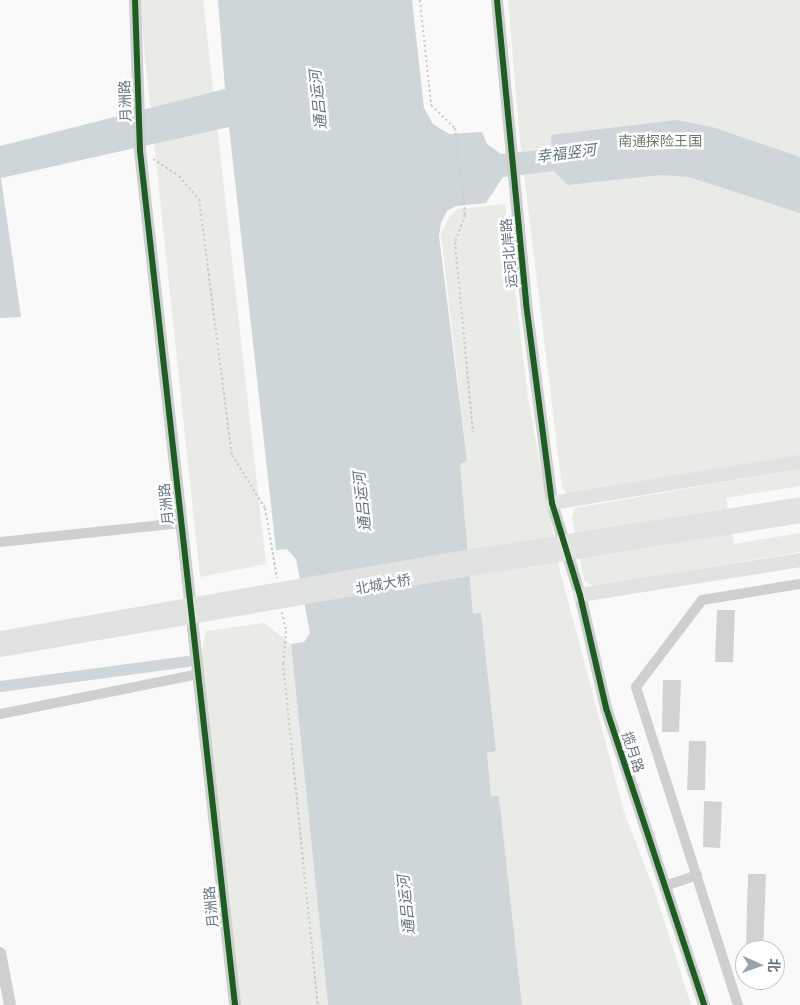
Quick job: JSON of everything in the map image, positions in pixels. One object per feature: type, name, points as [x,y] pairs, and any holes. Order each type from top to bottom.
[{"type":"main road","points":[[552,502],[800,462]]},
{"type":"main road","points":[[737,521],[800,504]]},
{"type":"main road","points":[[737,521],[800,516]]},
{"type":"main road","name":"北城大桥","points":[[28,639],[442,561],[737,521]]},
{"type":"main road","points":[[580,595],[800,560]]},
{"type":"main road","points":[[0,638],[28,639]]},
{"type":"main road","points":[[0,650],[28,639]]},
{"type":"street","name":"月洲路","points":[[136,0],[140,151],[235,1005]]},
{"type":"street","name":"运河北岸路","points":[[497,0],[508,133],[537,402],[552,502]]},
{"type":"street","name":"揽月路","points":[[552,502],[580,595],[606,708],[704,1005]]},
{"type":"street","points":[[0,542],[181,523]]},
{"type":"street","points":[[738,1005],[636,687],[702,600],[800,584]]},
{"type":"street","points":[[0,714],[198,674]]},
{"type":"street","points":[[665,886],[697,875]]},
{"type":"street","points":[[0,954],[10,1005]]},
{"type":"path","points":[[420,0],[432,105],[455,128],[465,215],[455,242],[473,432]]},
{"type":"path","points":[[140,151],[179,176],[199,200],[232,455],[265,508],[278,584]]},
{"type":"path","points":[[281,602],[286,631],[282,663],[318,1005]]},
{"type":"green space","points":[[139,0],[203,0],[266,564],[200,577]]},
{"type":"green space","name":"南通探险王国","points":[[508,0],[800,0],[800,458],[567,494],[562,487],[520,141]]},
{"type":"green space","points":[[505,204],[528,398],[560,571],[624,812],[656,895],[691,1005],[522,1005],[499,796],[491,797],[487,753],[496,751],[481,614],[473,614],[459,463],[467,461],[441,233],[450,216],[458,209]]},
{"type":"green space","points":[[800,469],[800,486],[726,498],[734,544],[800,533],[800,552],[594,587],[584,580],[572,518],[575,508]]},
{"type":"green space","points":[[264,623],[291,644],[328,1005],[235,1005],[198,674],[206,631]]},
{"type":"water","points":[[218,0],[412,0],[424,108],[433,124],[449,134],[482,132],[487,144],[501,154],[552,149],[551,135],[676,120],[712,127],[800,157],[800,213],[689,177],[660,175],[568,185],[554,171],[503,177],[486,203],[456,206],[447,211],[441,223],[439,236],[467,461],[460,464],[473,614],[481,613],[496,751],[487,753],[491,796],[499,796],[522,1005],[328,1005],[291,644],[304,642],[310,633],[296,559],[287,549],[276,550],[229,127],[1,178],[21,317],[0,318],[0,146],[225,89]]},
{"type":"building","points":[[717,610],[735,610],[733,662],[715,662]]},
{"type":"building","points":[[663,680],[681,680],[679,732],[662,732]]},
{"type":"building","points":[[689,741],[706,741],[705,790],[687,790]]},
{"type":"building","points":[[704,801],[722,802],[720,848],[703,847]]},
{"type":"building","points":[[748,874],[766,874],[763,940],[746,940]]},
{"type":"waterway","points":[[0,686],[187,661]]},
{"type":"cycle path","points":[[135,0],[140,151],[235,1005]]},
{"type":"cycle path","points":[[497,0],[526,303],[552,503],[580,595],[606,708],[704,1005]]},
{"type":"water label","name":"通吕运河","points":[[318,100]]},
{"type":"water label","name":"幸福竖河","points":[[566,153]]},
{"type":"water label","name":"通吕运河","points":[[362,502]]},
{"type":"water label","name":"通吕运河","points":[[406,905]]}]
